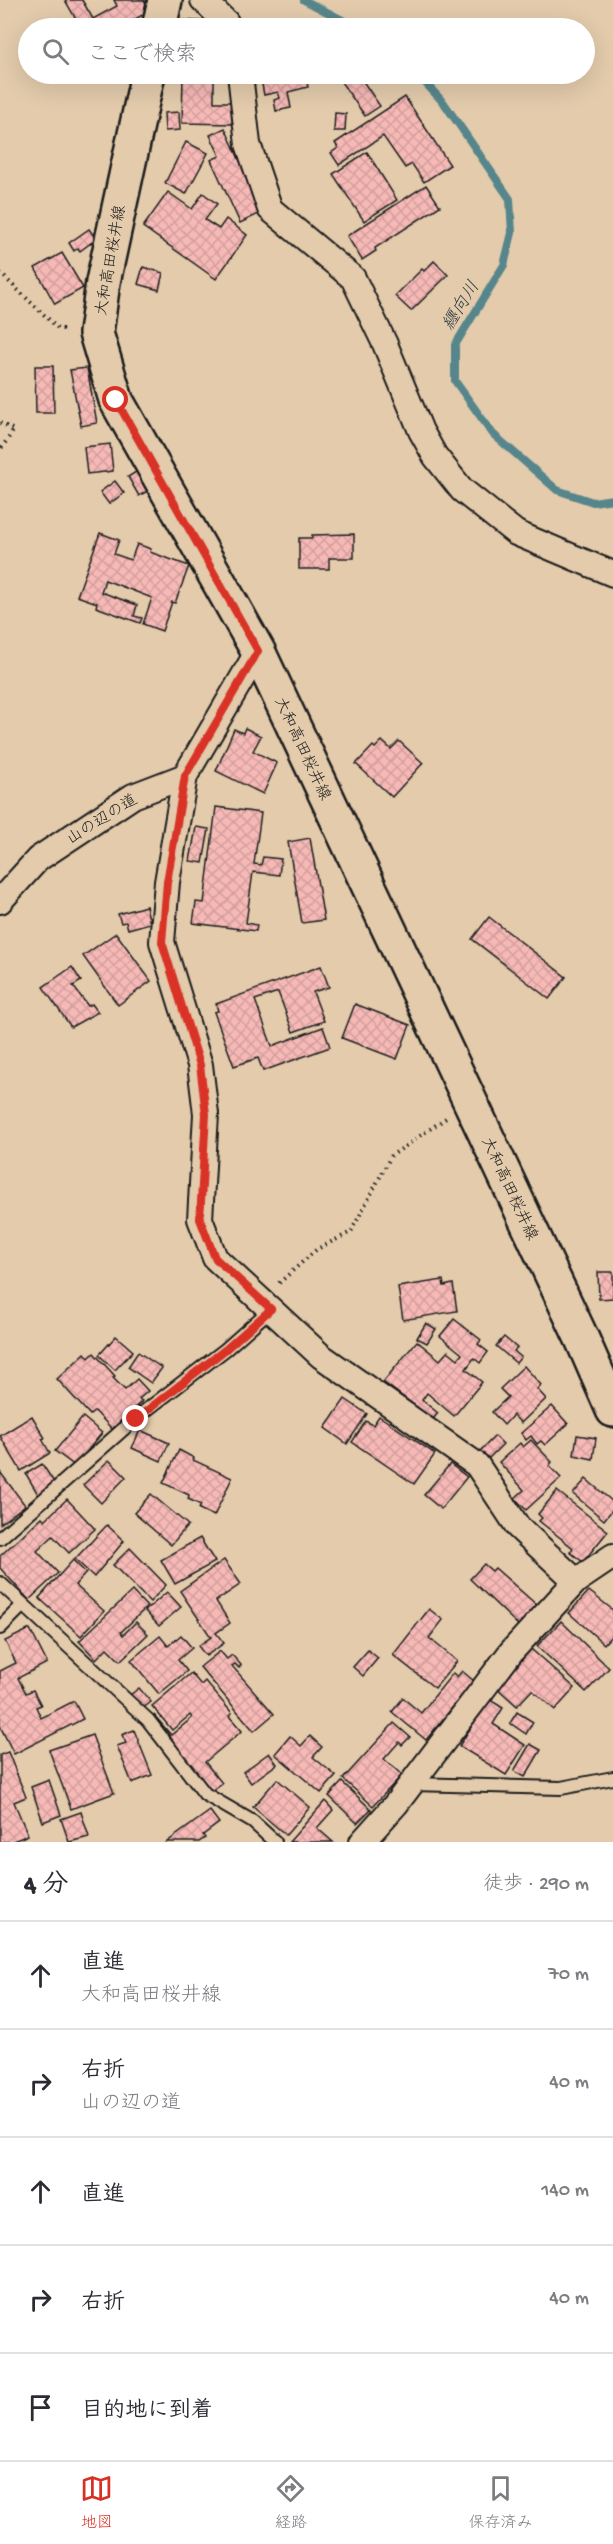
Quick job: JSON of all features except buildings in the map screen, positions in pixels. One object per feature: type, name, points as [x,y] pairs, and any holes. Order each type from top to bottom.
[{"type":"main road","points":[[161,18],[165,0]]},
{"type":"main road","name":"大和高田桜井線","points":[[146,84],[103,282],[96,333],[116,400],[258,651],[613,1410]]},
{"type":"street","points":[[203,0],[222,18]]},
{"type":"street","points":[[241,84],[248,144],[270,209],[353,278],[385,344],[421,431],[435,456],[462,490],[516,533],[613,574]]},
{"type":"street","points":[[258,651],[185,776],[167,882],[162,942],[200,1065],[206,1114],[200,1219],[215,1258],[321,1356],[477,1465],[518,1527],[576,1581]]},
{"type":"street","name":"山の辺の道","points":[[0,901],[38,858],[133,796],[185,776]]},
{"type":"street","points":[[363,1842],[412,1784],[511,1652],[576,1581],[613,1556]]},
{"type":"lane","points":[[0,1538],[128,1426],[226,1349],[266,1304]]},
{"type":"lane","points":[[0,1583],[148,1720],[205,1794],[253,1822],[275,1842]]},
{"type":"lane","points":[[0,1628],[23,1605]]},
{"type":"lane","points":[[412,1784],[561,1788],[613,1778]]},
{"type":"path","points":[[0,273],[59,328],[96,333]]},
{"type":"path","points":[[0,423],[14,430],[0,450]]},
{"type":"path","points":[[266,1304],[317,1249],[351,1232],[391,1156],[421,1133],[471,1103]]},
{"type":"waterway","name":"纒向川","points":[[304,0],[339,18]]},
{"type":"waterway","name":"纒向川","points":[[426,84],[444,103],[510,199],[512,233],[504,265],[455,345],[455,381],[493,434],[557,490],[593,502],[613,499]]},
{"type":"route","points":[[116,400],[258,651],[185,776],[167,882],[162,942],[200,1065],[206,1114],[200,1184],[200,1219],[215,1258],[271,1309],[226,1349],[136,1419]]}]
